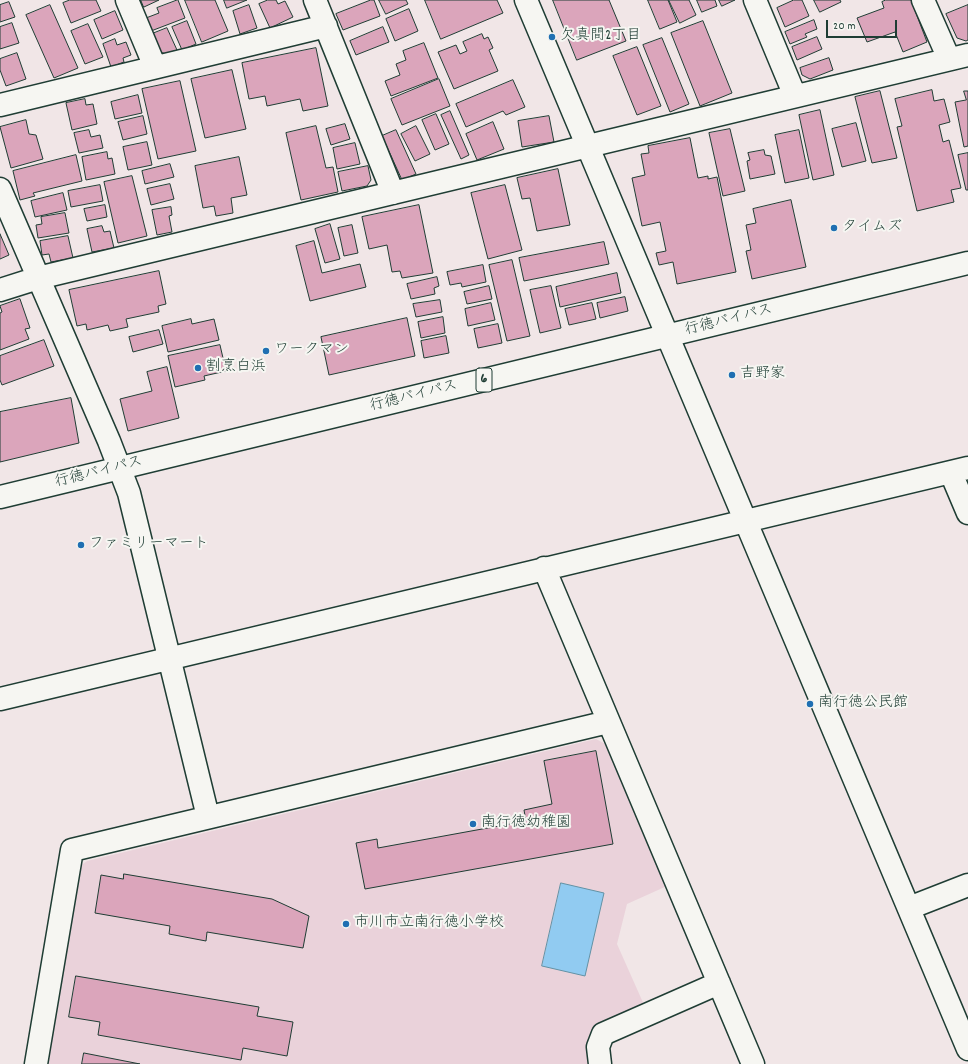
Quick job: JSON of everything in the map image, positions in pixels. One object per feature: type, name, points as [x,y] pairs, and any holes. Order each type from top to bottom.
[{"type":"street","points":[[128,0],[156,67]]},
{"type":"street","points":[[315,0],[393,193]]},
{"type":"street","points":[[526,0],[968,1049]]},
{"type":"street","points":[[755,0],[795,96]]},
{"type":"street","points":[[0,290],[38,278],[958,57],[923,0]]},
{"type":"street","points":[[0,106],[326,26]]},
{"type":"street","points":[[0,189],[129,493],[208,817]]},
{"type":"street","name":"行徳バイパス","points":[[0,497],[968,263]]},
{"type":"street","points":[[0,700],[544,568],[959,470],[968,513]]},
{"type":"street","points":[[544,568],[753,1064]]},
{"type":"street","points":[[36,1064],[72,850],[608,722]]},
{"type":"street","points":[[909,908],[968,885]]},
{"type":"street","points":[[600,1064],[598,1048],[603,1034],[719,984]]},
{"type":"shaded area","name":"市川市立南行徳小学校","points":[[596,739],[607,745],[667,886],[627,904],[617,944],[645,1007],[599,1027],[594,1064],[48,1064],[79,867],[87,861]]},
{"type":"water","points":[[561,883],[604,893],[585,976],[542,966]]},
{"type":"building","points":[[70,0],[96,0],[101,11],[71,23],[63,3]]},
{"type":"building","points":[[141,0],[159,0],[144,7]]},
{"type":"building","points":[[178,0],[185,18],[151,31],[146,18],[159,13],[157,8]]},
{"type":"building","points":[[185,0],[215,0],[228,31],[202,42]]},
{"type":"building","points":[[224,0],[247,0],[227,8]]},
{"type":"building","points":[[268,0],[276,0],[278,4],[285,1],[293,17],[270,28],[259,4]]},
{"type":"building","points":[[374,0],[380,16],[343,30],[336,14]]},
{"type":"building","points":[[379,0],[406,0],[408,4],[386,14]]},
{"type":"building","points":[[425,0],[497,0],[503,13],[441,39]]},
{"type":"building","points":[[553,0],[609,0],[626,41],[577,60]]},
{"type":"building","points":[[648,0],[668,0],[677,22],[660,29]]},
{"type":"building","points":[[669,0],[689,0],[696,15],[680,23]]},
{"type":"building","points":[[697,0],[715,0],[717,6],[702,12]]},
{"type":"building","points":[[719,0],[735,0],[722,6]]},
{"type":"building","points":[[794,0],[802,0],[809,16],[785,27],[777,8]]},
{"type":"building","points":[[814,0],[840,0],[841,2],[820,12]]},
{"type":"building","points":[[886,0],[911,0],[927,42],[903,52],[895,32],[867,42],[857,18],[884,8],[882,2]]},
{"type":"building","points":[[9,2],[15,17],[0,22],[0,5]]},
{"type":"building","points":[[50,5],[78,68],[54,78],[26,15]]},
{"type":"building","points":[[249,5],[257,28],[240,34],[233,11]]},
{"type":"building","points":[[968,5],[968,40],[966,41],[957,38],[946,14]]},
{"type":"building","points":[[409,9],[418,31],[395,41],[386,19]]},
{"type":"building","points":[[115,11],[123,30],[102,39],[94,20]]},
{"type":"building","points":[[814,20],[817,29],[805,34],[807,37],[790,44],[785,32]]},
{"type":"building","points":[[187,21],[196,44],[182,50],[172,27]]},
{"type":"building","points":[[703,21],[732,93],[700,106],[671,33]]},
{"type":"building","points":[[12,23],[19,43],[0,49],[0,27]]},
{"type":"building","points":[[88,24],[103,57],[85,64],[71,31]]},
{"type":"building","points":[[383,27],[389,42],[356,55],[350,41]]},
{"type":"building","points":[[167,28],[177,50],[167,54],[159,52],[152,34]]},
{"type":"building","points":[[482,34],[484,39],[488,37],[493,48],[489,50],[498,71],[454,89],[438,52],[456,45],[460,54],[467,51],[463,42]]},
{"type":"building","points":[[817,37],[822,49],[797,60],[792,47]]},
{"type":"building","points":[[662,38],[689,104],[670,112],[643,45]]},
{"type":"building","points":[[115,39],[117,45],[126,42],[131,55],[123,58],[124,62],[111,67],[103,44]]},
{"type":"building","points":[[424,43],[438,78],[391,96],[385,81],[400,75],[396,64],[406,60],[403,51]]},
{"type":"building","points":[[637,47],[661,106],[637,115],[613,56]]},
{"type":"building","points":[[316,48],[328,106],[303,111],[300,99],[267,106],[265,96],[249,99],[242,63]]},
{"type":"building","points":[[17,53],[26,79],[6,86],[0,70],[0,59]]},
{"type":"building","points":[[829,58],[833,70],[810,79],[802,75],[800,68]]},
{"type":"building","points":[[232,70],[246,129],[205,138],[191,79]]},
{"type":"building","points":[[439,79],[450,106],[402,125],[391,99]]},
{"type":"building","points":[[513,80],[525,107],[506,115],[503,111],[466,127],[456,104]]},
{"type":"building","points":[[180,81],[196,151],[158,159],[142,89]]},
{"type":"building","points":[[932,90],[934,101],[944,99],[950,122],[939,125],[943,142],[949,140],[961,188],[951,190],[954,202],[917,211],[897,127],[902,126],[895,99]]},
{"type":"building","points":[[880,91],[897,158],[872,163],[855,97]]},
{"type":"building","points":[[964,91],[968,91],[968,146],[964,147],[955,102],[966,100]]},
{"type":"building","points":[[138,95],[142,113],[115,119],[111,102]]},
{"type":"building","points":[[85,99],[86,105],[93,104],[97,124],[72,130],[66,103]]},
{"type":"building","points":[[820,110],[834,175],[813,180],[799,115]]},
{"type":"building","points":[[450,111],[469,155],[461,159],[441,115]]},
{"type":"building","points":[[436,114],[449,144],[435,150],[422,120]]},
{"type":"building","points":[[143,116],[147,134],[123,140],[118,122]]},
{"type":"building","points":[[549,116],[554,142],[522,147],[518,121]]},
{"type":"building","points":[[26,120],[29,134],[36,135],[43,159],[11,168],[0,127]]},
{"type":"building","points":[[493,122],[504,149],[477,160],[466,134]]},
{"type":"building","points":[[856,123],[866,161],[842,167],[832,129]]},
{"type":"building","points":[[345,124],[350,139],[331,145],[326,129]]},
{"type":"building","points":[[316,126],[326,168],[333,167],[338,192],[301,200],[286,133]]},
{"type":"building","points":[[416,126],[430,154],[415,161],[401,134]]},
{"type":"building","points":[[730,129],[745,191],[723,196],[709,133]]},
{"type":"building","points":[[89,130],[91,137],[100,135],[103,148],[79,153],[74,133]]},
{"type":"building","points":[[396,130],[416,174],[402,180],[382,136]]},
{"type":"building","points":[[799,130],[809,178],[785,183],[775,135]]},
{"type":"building","points":[[690,138],[698,178],[708,176],[708,179],[717,177],[736,272],[677,284],[673,262],[659,265],[656,253],[666,251],[660,222],[642,226],[632,178],[645,175],[641,154],[649,153],[648,146]]},
{"type":"building","points":[[147,142],[152,165],[128,170],[123,147]]},
{"type":"building","points":[[355,143],[360,164],[337,169],[333,148]]},
{"type":"building","points":[[764,150],[765,155],[771,156],[775,174],[750,179],[747,161],[750,160],[748,153]]},
{"type":"building","points":[[107,152],[108,159],[112,158],[115,174],[86,180],[82,157]]},
{"type":"building","points":[[968,153],[968,190],[966,190],[958,155]]},
{"type":"building","points":[[76,155],[82,181],[33,193],[35,196],[20,200],[13,171]]},
{"type":"building","points":[[239,157],[247,195],[231,198],[233,213],[216,216],[214,206],[203,208],[195,166]]},
{"type":"building","points":[[170,164],[174,177],[145,184],[142,171]]},
{"type":"building","points":[[368,166],[371,180],[367,186],[342,191],[338,172]]},
{"type":"building","points":[[558,169],[570,225],[537,231],[530,198],[522,199],[517,178]]},
{"type":"building","points":[[132,176],[147,236],[118,243],[104,182]]},
{"type":"building","points":[[170,184],[174,199],[151,205],[147,189]]},
{"type":"building","points":[[100,185],[103,201],[71,207],[68,191]]},
{"type":"building","points":[[505,185],[522,250],[488,259],[471,193]]},
{"type":"building","points":[[63,193],[67,210],[35,217],[31,201]]},
{"type":"building","points":[[791,200],[806,267],[752,279],[746,251],[751,250],[746,225],[756,223],[753,209]]},
{"type":"building","points":[[105,205],[107,217],[87,221],[84,209]]},
{"type":"building","points":[[419,205],[433,273],[402,278],[400,271],[392,272],[387,245],[369,249],[362,217]]},
{"type":"building","points":[[171,207],[172,215],[169,216],[172,232],[157,235],[152,210]]},
{"type":"building","points":[[65,213],[69,233],[38,238],[36,225],[42,224],[41,217]]},
{"type":"building","points":[[330,224],[340,259],[325,263],[315,229]]},
{"type":"building","points":[[352,225],[358,253],[344,256],[338,228]]},
{"type":"building","points":[[102,226],[104,232],[110,231],[114,248],[92,252],[87,229]]},
{"type":"building","points":[[0,234],[9,255],[0,259]]},
{"type":"building","points":[[68,236],[73,258],[51,262],[49,254],[42,255],[40,241]]},
{"type":"building","points":[[314,241],[322,273],[360,264],[366,287],[310,301],[296,246]]},
{"type":"building","points":[[604,242],[609,264],[524,281],[519,258]]},
{"type":"building","points":[[512,260],[530,336],[507,341],[489,265]]},
{"type":"building","points":[[483,265],[486,282],[462,287],[461,283],[450,285],[447,272]]},
{"type":"building","points":[[159,271],[166,304],[158,306],[159,312],[126,319],[128,327],[110,331],[108,325],[87,330],[86,324],[77,326],[69,290]]},
{"type":"building","points":[[617,273],[621,293],[560,307],[556,287]]},
{"type":"building","points":[[437,277],[439,286],[434,288],[435,294],[411,299],[407,284]]},
{"type":"building","points":[[489,286],[492,299],[467,304],[464,292]]},
{"type":"building","points":[[551,286],[561,328],[540,333],[530,290]]},
{"type":"building","points":[[625,297],[628,311],[600,318],[597,303]]},
{"type":"building","points":[[20,299],[30,328],[25,329],[29,339],[0,350],[0,313],[2,312],[0,306]]},
{"type":"building","points":[[440,300],[442,312],[416,317],[413,304]]},
{"type":"building","points":[[491,303],[495,320],[468,326],[465,309]]},
{"type":"building","points":[[592,303],[596,319],[569,325],[565,309]]},
{"type":"building","points":[[443,317],[445,333],[421,338],[418,322]]},
{"type":"building","points":[[407,318],[415,356],[329,375],[321,337]]},
{"type":"building","points":[[191,319],[192,324],[214,319],[219,340],[168,352],[162,326]]},
{"type":"building","points":[[498,324],[502,343],[478,348],[474,329]]},
{"type":"building","points":[[159,330],[163,344],[133,352],[129,337]]},
{"type":"building","points":[[446,336],[449,353],[424,358],[421,341]]},
{"type":"building","points":[[44,340],[54,366],[2,385],[0,380],[0,356]]},
{"type":"building","points":[[220,345],[226,371],[204,376],[205,380],[175,387],[168,356]]},
{"type":"building","points":[[167,367],[179,418],[128,431],[120,399],[152,391],[147,372]]},
{"type":"building","points":[[71,398],[79,443],[0,462],[0,412]]},
{"type":"building","points":[[596,751],[613,844],[365,889],[356,843],[377,839],[378,848],[526,821],[524,810],[552,804],[544,761]]},
{"type":"building","points":[[124,874],[272,899],[309,916],[303,948],[207,932],[206,941],[169,934],[170,926],[95,913],[101,875],[123,879]]},
{"type":"building","points":[[76,976],[259,1007],[257,1016],[293,1022],[287,1056],[243,1048],[241,1060],[98,1035],[100,1022],[69,1017]]},
{"type":"building","points":[[84,1053],[140,1064],[82,1064]]},
{"type":"place","name":"欠真間2丁目","points":[[552,37]]},
{"type":"place","name":"タイムズ","points":[[834,228]]},
{"type":"place","name":"ワークマン","points":[[266,351]]},
{"type":"place","name":"割烹白浜","points":[[198,368]]},
{"type":"place","name":"吉野家","points":[[732,375]]},
{"type":"place","name":"ファミリーマート","points":[[81,545]]},
{"type":"place","name":"南行徳公民館","points":[[810,704]]},
{"type":"place","name":"南行徳幼稚園","points":[[473,824]]},
{"type":"place","name":"市川市立南行徳小学校","points":[[346,924]]}]
